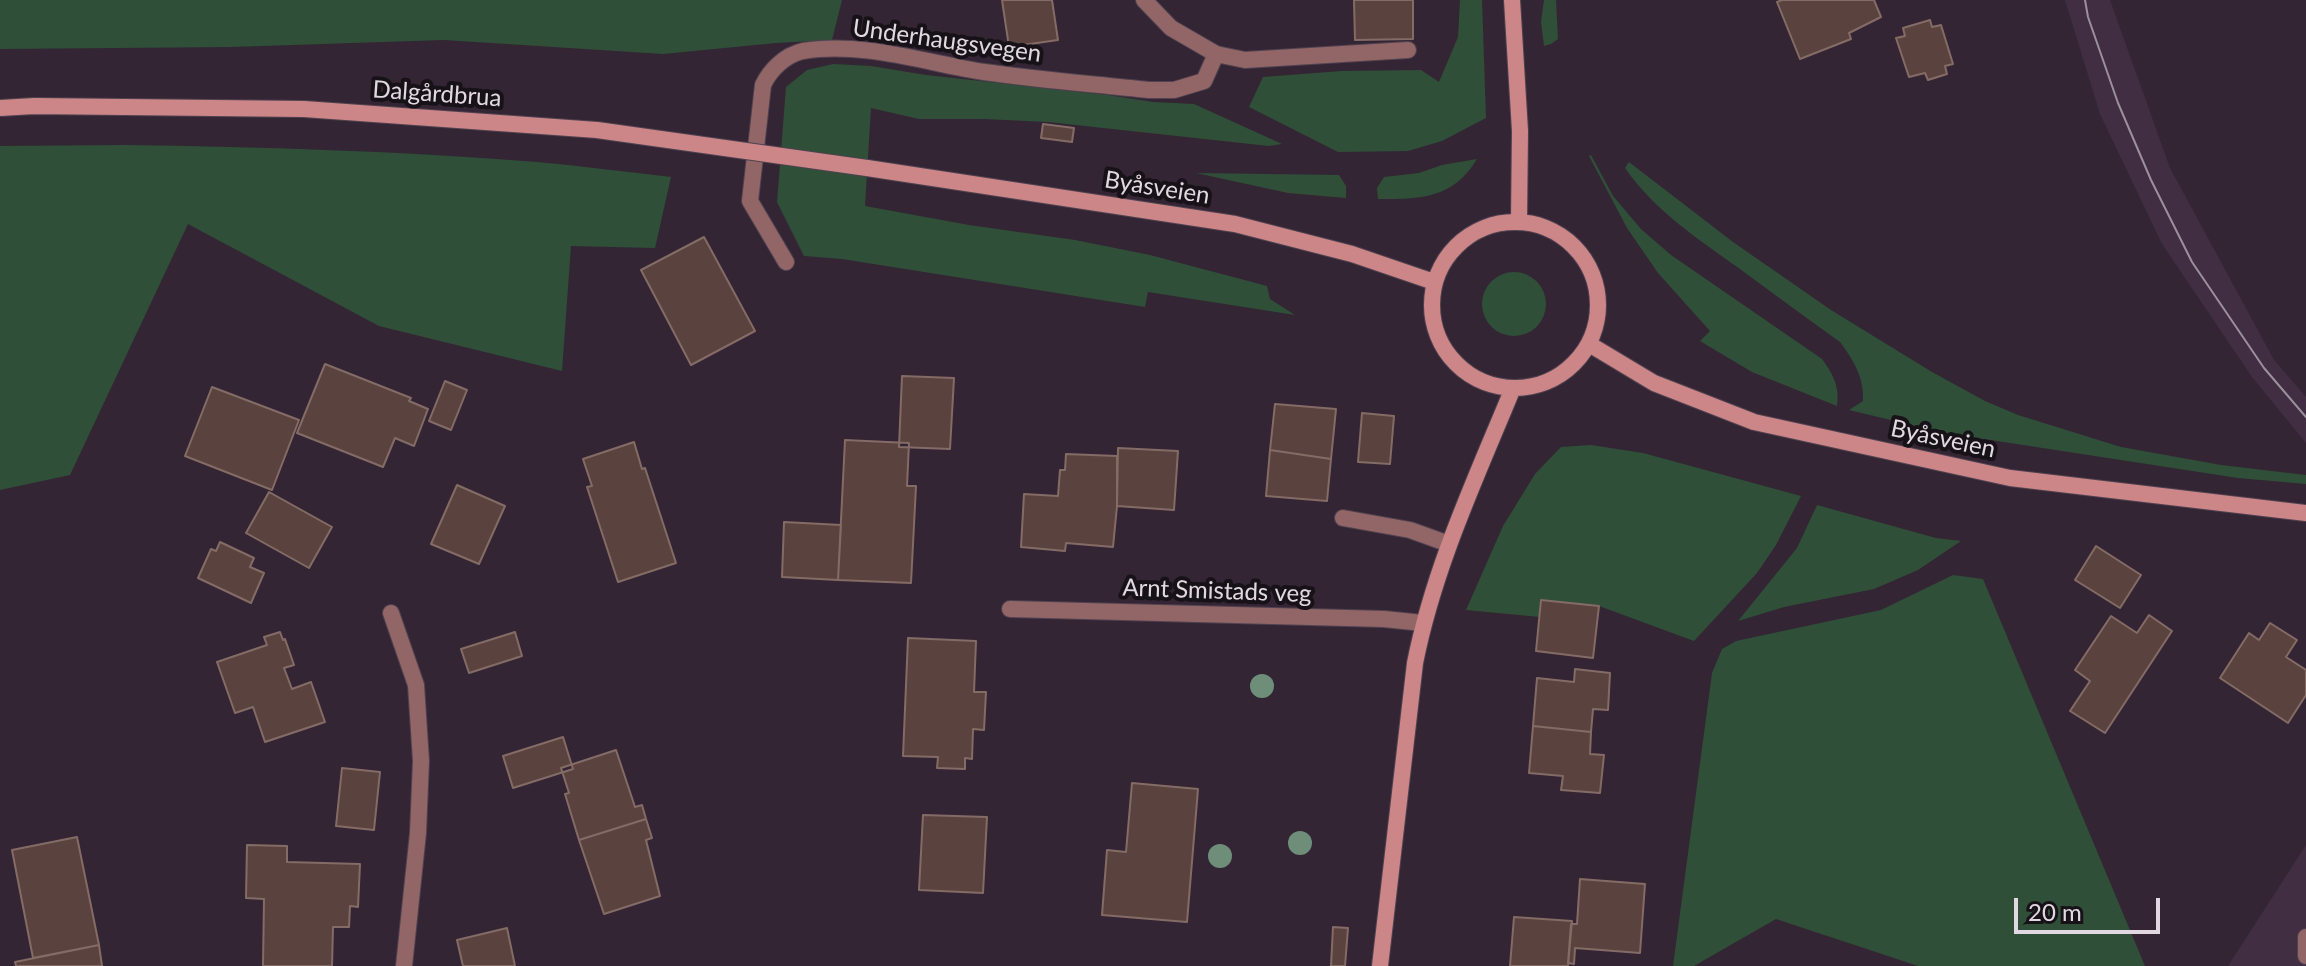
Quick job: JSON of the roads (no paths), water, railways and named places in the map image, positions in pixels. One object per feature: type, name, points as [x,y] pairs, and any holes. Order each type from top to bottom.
[{"type":"main road","points":[[1512,0],[1520,131],[1519,221]]},
{"type":"main road","name":"Dalgårdbrua","points":[[0,108],[319,110],[597,130],[867,168]]},
{"type":"main road","name":"Byåsveien","points":[[867,168],[1235,224],[1352,254],[1434,282]]},
{"type":"main road","points":[[1519,221],[1546,227],[1570,242],[1588,263],[1597,290],[1598,318],[1589,344],[1569,368],[1543,383],[1513,388],[1484,382],[1458,366],[1439,342],[1432,312],[1434,282],[1446,257],[1466,237],[1491,225],[1519,221]]},
{"type":"main road","name":"Byåsveien","points":[[1589,344],[1654,383],[1754,422],[2010,478],[2306,513]]},
{"type":"main road","points":[[1380,966],[1415,663],[1423,623],[1449,544],[1513,388]]},
{"type":"street","points":[[1144,0],[1171,28],[1216,54],[1245,60],[1408,50]]},
{"type":"street","name":"Underhaugsvegen","points":[[786,262],[750,201],[763,85],[769,73],[790,55],[829,49],[879,53],[987,72],[1174,90],[1204,81],[1216,54]]},
{"type":"street","points":[[1343,518],[1410,530],[1449,544]]},
{"type":"street","name":"Arnt Smistads veg","points":[[1010,609],[1384,619],[1423,623]]},
{"type":"street","points":[[391,613],[416,685],[421,761],[418,833],[404,966]]},
{"type":"street","points":[[2306,937],[2306,956]]},
{"type":"tram line","points":[[2085,0],[2118,103],[2151,180],[2192,262],[2264,368],[2306,417]]}]
